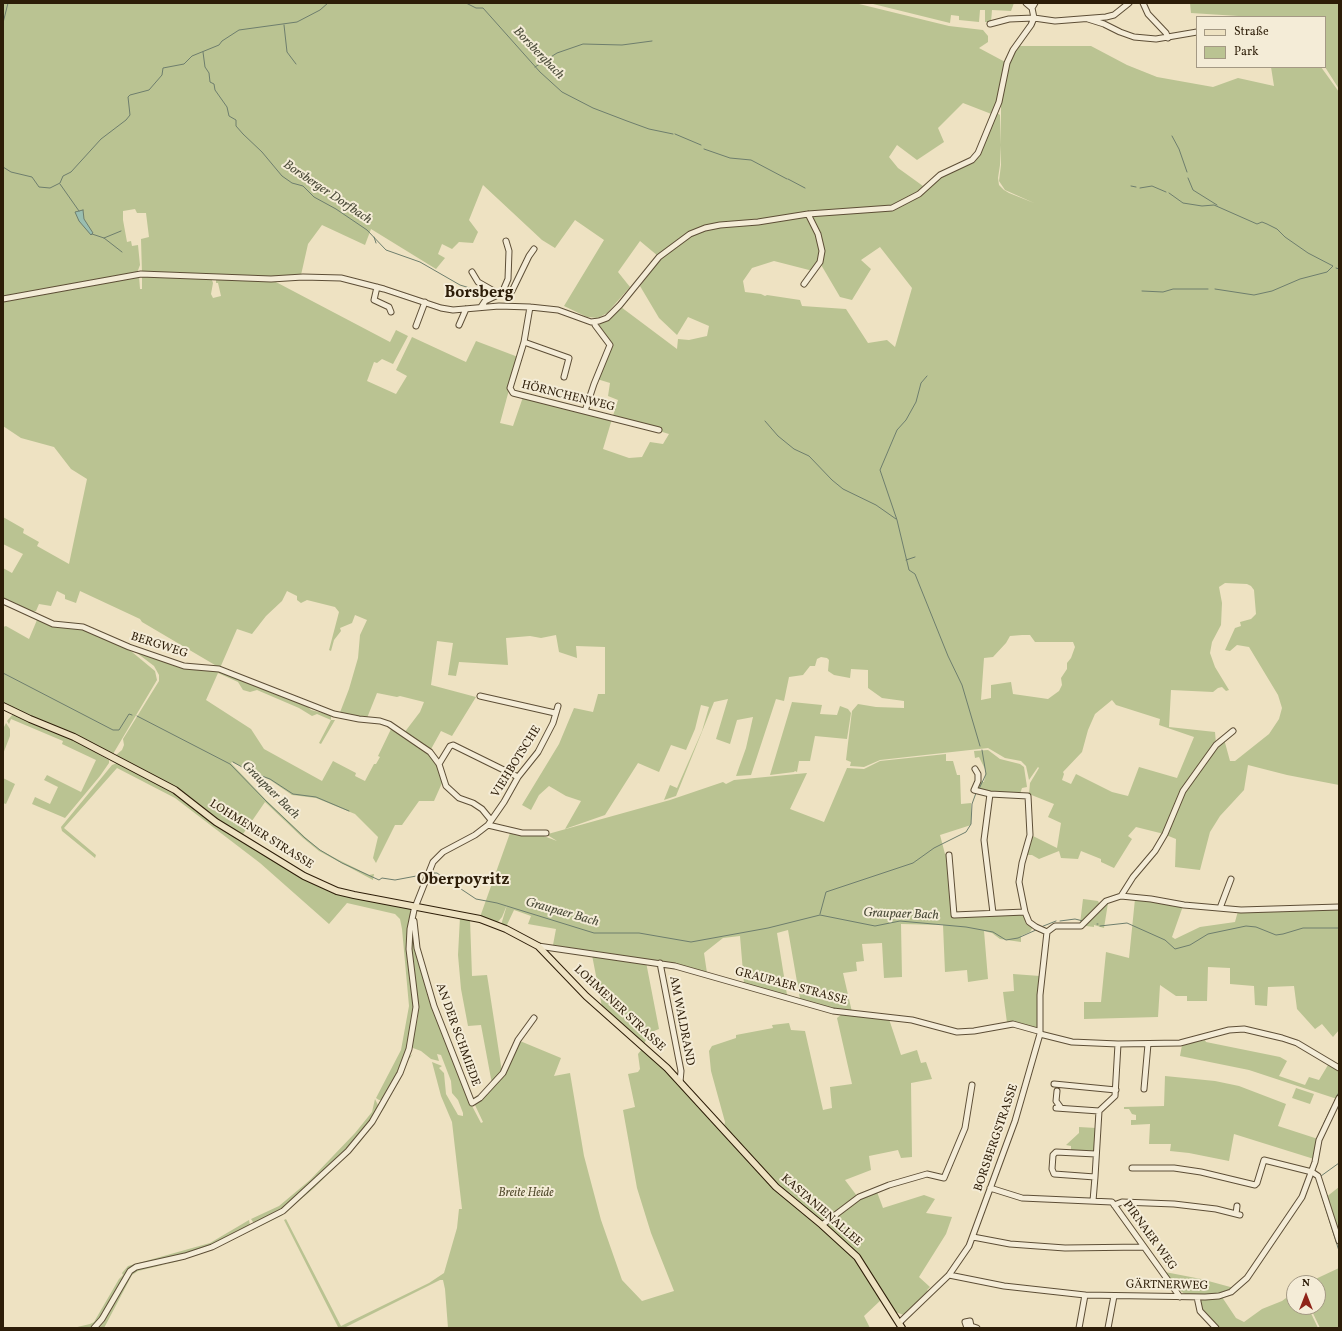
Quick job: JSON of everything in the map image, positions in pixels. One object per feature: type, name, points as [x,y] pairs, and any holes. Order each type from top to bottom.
[{"type":"main road","name":"LOHMENER STRASSE","points":[[3,706],[74,737],[175,790],[216,822],[304,876],[342,892],[480,918],[538,946],[586,996],[667,1068],[730,1137]]},
{"type":"main road","name":"KASTANIENALLEE","points":[[730,1137],[776,1187],[822,1225],[857,1257],[901,1325]]},
{"type":"street","points":[[3,299],[141,274],[256,279],[303,277],[341,278],[377,287],[441,308],[466,309],[499,306],[530,306],[558,310],[591,322],[595,322],[607,318],[660,257],[690,234],[714,226],[758,222],[808,214],[886,209],[908,201],[934,179],[974,158],[978,153],[994,116],[999,102],[1007,64],[1013,50],[1029,31],[1034,18],[1034,6],[1026,3]]},
{"type":"street","points":[[990,24],[1009,19],[1034,18],[1055,21],[1114,15],[1129,3]]},
{"type":"street","points":[[1143,3],[1148,14],[1166,33],[1168,38]]},
{"type":"street","points":[[1085,18],[1104,24],[1134,37],[1156,39],[1196,32]]},
{"type":"street","points":[[804,284],[820,262],[822,251],[818,234],[808,214]]},
{"type":"street","points":[[481,307],[485,301],[504,290],[508,279],[509,251],[506,241]]},
{"type":"street","points":[[504,290],[508,292],[512,290],[534,249]]},
{"type":"street","points":[[472,272],[478,282],[499,294]]},
{"type":"street","points":[[377,287],[374,300],[388,306],[391,312]]},
{"type":"street","points":[[499,294],[499,306]]},
{"type":"street","points":[[416,326],[425,302]]},
{"type":"street","name":"HÖRNCHENWEG","points":[[530,306],[524,342],[510,388],[513,393],[659,430]]},
{"type":"street","points":[[462,323],[466,309]]},
{"type":"street","points":[[585,411],[610,345],[595,326],[595,322]]},
{"type":"street","points":[[524,342],[569,358],[564,378]]},
{"type":"street","name":"BERGWEG","points":[[3,602],[53,624],[83,627],[129,647],[184,666],[219,669],[334,714],[380,721],[389,724],[430,752],[439,764]]},
{"type":"street","points":[[480,696],[556,713]]},
{"type":"street","name":"VIEHBOTSCHE","points":[[94,1328],[102,1320],[126,1275],[133,1268],[185,1256],[212,1247],[282,1210],[336,1164],[372,1122],[400,1073],[408,1049],[416,1007],[409,938],[416,906],[433,862],[443,852],[475,835],[489,822],[504,802],[518,777],[540,748],[553,723],[558,706]]},
{"type":"street","points":[[1121,896],[1133,877],[1155,851],[1165,834],[1177,803],[1186,787],[1216,745],[1233,731]]},
{"type":"street","points":[[518,777],[453,745],[450,746],[439,764],[443,782],[446,786],[454,795],[473,803],[482,809],[489,822],[522,833],[546,833]]},
{"type":"street","points":[[976,769],[978,781],[974,790],[990,794],[1028,796],[1030,835],[1019,876],[1025,912],[1031,924],[1047,932],[1055,926],[1081,926],[1106,902],[1121,896],[1151,899],[1184,905],[1241,910],[1339,907]]},
{"type":"street","points":[[990,794],[984,840],[993,913]]},
{"type":"street","points":[[949,855],[954,915],[1025,912]]},
{"type":"street","points":[[1220,908],[1231,879]]},
{"type":"street","name":"AN DER SCHMIEDE","points":[[413,916],[418,948],[431,995],[458,1071],[472,1103],[480,1098],[503,1073],[518,1040],[534,1018]]},
{"type":"street","name":"BORSBERGSTRASSE","points":[[901,1325],[949,1275],[965,1254],[973,1237],[1026,1087],[1039,1032],[1041,989],[1047,932]]},
{"type":"street","name":"GRAUPAER STRASSE","points":[[538,946],[660,963],[763,990],[833,1011],[912,1020],[957,1032],[974,1031],[1013,1024],[1072,1042],[1148,1044],[1180,1043],[1229,1030],[1244,1029],[1297,1043],[1339,1068]]},
{"type":"street","name":"AM WALDRAND","points":[[660,963],[681,1071],[680,1082]]},
{"type":"street","points":[[1093,1201],[1099,1111],[1114,1098],[1116,1090],[1118,1044]]},
{"type":"street","points":[[1144,1089],[1148,1044]]},
{"type":"street","points":[[1054,1084],[1116,1090]]},
{"type":"street","points":[[822,1225],[859,1197],[889,1185],[927,1174],[945,1177],[965,1128],[972,1085]]},
{"type":"street","points":[[1057,1091],[1056,1101],[1058,1108],[1099,1111]]},
{"type":"street","name":"GÄRTNERWEG","points":[[949,1275],[1004,1286],[1085,1295],[1198,1297],[1222,1295],[1236,1288],[1247,1278],[1302,1197],[1312,1172],[1319,1140],[1339,1098]]},
{"type":"street","points":[[1095,1177],[1054,1174],[1052,1169],[1053,1155],[1056,1152],[1096,1154]]},
{"type":"street","points":[[1132,1168],[1180,1169],[1255,1184],[1257,1183],[1264,1160],[1312,1172],[1318,1176],[1339,1242]]},
{"type":"street","name":"PIRNAER WEG","points":[[990,1188],[1022,1198],[1110,1202],[1114,1205],[1180,1297]]},
{"type":"street","points":[[1114,1205],[1122,1202],[1174,1204],[1238,1214],[1238,1206]]},
{"type":"street","points":[[973,1237],[1010,1244],[1065,1248],[1143,1247]]},
{"type":"street","points":[[1079,1328],[1085,1295]]},
{"type":"street","points":[[1110,1328],[1114,1296]]},
{"type":"street","points":[[1198,1297],[1200,1311],[1216,1328]]},
{"type":"street","points":[[971,1326],[977,1328]]},
{"type":"green space","points":[[3,3],[855,3],[949,26],[983,30],[988,36],[988,42],[979,48],[1007,63],[994,115],[963,103],[938,128],[944,142],[917,160],[897,145],[889,157],[898,168],[923,186],[916,193],[891,206],[882,208],[837,209],[691,232],[658,256],[640,241],[618,272],[630,287],[607,313],[598,318],[587,317],[564,306],[604,240],[575,220],[555,248],[542,240],[483,185],[469,220],[478,232],[473,243],[459,242],[452,249],[442,244],[438,254],[445,258],[436,269],[371,229],[365,245],[322,225],[308,244],[301,275],[257,278],[215,274],[142,273],[141,239],[149,237],[146,213],[137,213],[135,209],[123,211],[123,220],[127,242],[131,241],[132,246],[138,245],[140,265],[137,273],[3,298]]},
{"type":"green space","points":[[869,3],[1014,3],[1011,11],[992,10],[991,22],[985,22],[985,10],[980,10],[979,22],[959,20],[959,16],[951,15],[950,23]]},
{"type":"green space","points":[[1190,3],[1339,3],[1339,89],[1326,68],[1326,16],[1238,16],[1191,13]]},
{"type":"green space","points":[[1018,46],[1091,46],[1127,65],[1157,77],[1213,87],[1238,78],[1274,86],[1271,68],[1322,68],[1339,92],[1339,785],[1287,775],[1248,765],[1244,790],[1220,816],[1210,832],[1200,870],[1175,867],[1176,839],[1166,835],[1178,803],[1184,792],[1218,744],[1224,739],[1230,761],[1235,761],[1269,734],[1279,719],[1282,708],[1278,695],[1249,647],[1237,645],[1230,651],[1225,650],[1235,628],[1241,626],[1240,622],[1251,619],[1256,614],[1254,590],[1247,584],[1225,583],[1219,587],[1222,603],[1221,625],[1212,642],[1210,653],[1215,667],[1229,690],[1226,691],[1222,687],[1213,692],[1171,690],[1169,727],[1215,732],[1216,744],[1182,790],[1164,834],[1136,827],[1128,836],[1132,839],[1114,868],[1101,862],[1101,859],[1081,851],[1078,859],[1061,858],[1059,851],[1039,859],[1032,855],[1026,855],[1031,835],[1057,848],[1061,823],[1048,817],[1054,804],[1029,794],[1030,783],[1039,768],[1038,767],[1029,780],[1026,766],[1021,761],[1005,758],[988,748],[880,760],[864,767],[850,766],[851,762],[846,760],[852,711],[858,704],[876,707],[904,708],[904,701],[882,698],[868,688],[868,670],[851,669],[850,678],[834,675],[828,671],[829,660],[827,658],[821,657],[817,659],[815,666],[810,666],[803,675],[789,677],[784,701],[776,699],[751,775],[736,776],[746,748],[753,717],[737,720],[730,744],[716,739],[728,699],[714,702],[676,796],[664,800],[670,785],[677,788],[702,731],[709,707],[701,705],[695,729],[686,750],[671,745],[659,772],[638,763],[605,815],[565,829],[581,801],[566,796],[549,786],[539,795],[531,810],[522,805],[559,744],[574,708],[593,712],[598,694],[605,694],[605,647],[576,646],[577,658],[559,652],[556,635],[541,638],[530,636],[506,638],[508,665],[459,662],[456,676],[448,675],[453,643],[437,641],[431,685],[476,697],[452,736],[441,731],[430,751],[404,733],[420,712],[424,702],[400,696],[397,697],[377,693],[367,718],[339,715],[349,689],[358,658],[360,635],[367,620],[355,615],[352,623],[340,628],[341,631],[334,640],[331,651],[329,650],[339,612],[335,607],[307,600],[301,603],[297,600],[297,596],[287,591],[282,601],[266,616],[252,634],[237,629],[220,668],[142,622],[140,619],[80,591],[76,603],[65,599],[65,595],[57,591],[51,606],[39,604],[36,611],[33,612],[3,600],[3,568],[12,573],[23,554],[3,544],[3,517],[24,529],[23,533],[39,542],[37,546],[69,564],[87,479],[71,469],[54,447],[21,438],[3,426],[3,301],[139,276],[140,289],[142,289],[142,276],[211,277],[213,283],[211,294],[213,298],[221,296],[218,283],[216,283],[216,278],[274,281],[390,342],[396,330],[408,336],[393,364],[382,359],[377,363],[374,362],[367,381],[396,394],[407,376],[396,370],[412,337],[466,362],[476,341],[518,357],[500,423],[513,426],[523,397],[612,419],[618,400],[608,396],[610,383],[597,379],[612,347],[598,328],[600,323],[606,320],[621,307],[677,349],[678,339],[689,340],[707,336],[709,326],[688,317],[677,335],[659,318],[640,286],[661,258],[675,246],[706,230],[720,227],[758,224],[812,215],[889,211],[913,200],[941,178],[975,161],[980,154],[997,113],[1000,115],[1001,145],[1001,100],[1008,64]],"holes":[[[1001,145],[999,181],[1005,190],[1034,203],[1009,193],[1004,190],[999,185],[998,178]],[[880,247],[912,288],[895,347],[887,340],[868,343],[846,309],[802,306],[800,300],[745,292],[743,281],[752,268],[774,261],[813,271],[820,263],[840,297],[852,300],[871,269],[861,260]],[[612,419],[669,434],[663,444],[650,442],[642,457],[629,458],[603,449]],[[1030,635],[1035,642],[1073,642],[1075,647],[1071,658],[1067,663],[1067,669],[1061,678],[1062,685],[1059,691],[1048,699],[1013,694],[1011,682],[991,685],[991,698],[981,700],[984,658],[993,657],[1006,643],[1010,636]],[[1112,700],[1116,705],[1160,719],[1159,725],[1194,737],[1177,778],[1139,767],[1128,796],[1112,792],[1076,774],[1071,784],[1062,780],[1064,774],[1063,772],[1082,752],[1088,730],[1095,714]]]},
{"type":"green space","points":[[37,620],[52,626],[78,627],[126,647],[155,671],[157,680],[113,754],[3,704],[3,627],[6,626],[29,639]]},
{"type":"green space","points":[[133,650],[184,667],[219,670],[308,707],[311,710],[331,715],[331,720],[317,714],[312,716],[299,708],[257,690],[250,692],[243,690],[238,682],[218,673],[206,700],[251,729],[264,749],[322,781],[333,761],[356,773],[355,776],[365,781],[374,764],[376,764],[380,757],[378,756],[392,727],[429,753],[438,765],[442,783],[434,801],[419,801],[402,825],[395,825],[376,863],[373,858],[378,837],[355,814],[316,798],[292,795],[270,780],[232,762],[231,763],[266,800],[320,850],[369,875],[374,874],[373,880],[319,851],[265,802],[243,834],[250,839],[249,840],[215,820],[187,797],[116,755],[122,750],[124,745],[123,739],[159,681],[159,675],[154,666]]},
{"type":"green space","points":[[792,702],[822,705],[820,714],[837,715],[840,706],[848,709],[851,713],[847,739],[815,736],[810,761],[799,761],[797,772],[795,771],[770,775]]},
{"type":"green space","points":[[13,714],[66,736],[109,760],[109,763],[100,776],[65,818],[32,804],[35,797],[50,804],[58,787],[44,780],[47,775],[81,792],[96,760],[62,744],[63,741],[11,719],[9,724],[7,721]]},
{"type":"green space","points":[[331,720],[335,720],[321,744],[319,743]]},
{"type":"green space","points":[[6,723],[10,729],[10,736],[3,754],[3,729]]},
{"type":"green space","points":[[988,750],[1000,759],[1020,764],[1024,767],[1027,787],[1022,788],[1020,794],[992,793],[976,790],[980,781],[984,782],[986,771],[979,757],[975,758],[974,751]]},
{"type":"green space","points":[[946,754],[946,761],[953,761],[957,775],[960,775],[961,804],[971,803],[971,825],[940,835],[945,854],[948,854],[952,913],[1024,915],[1026,924],[1033,927],[1030,932],[1021,936],[1021,942],[1000,939],[992,933],[984,931],[988,979],[968,982],[967,970],[945,972],[943,925],[901,924],[902,977],[884,978],[882,943],[862,944],[864,961],[856,962],[857,971],[843,973],[852,1012],[832,1009],[800,999],[788,930],[777,933],[787,995],[744,984],[740,936],[723,938],[704,953],[707,973],[646,959],[553,945],[556,929],[528,924],[531,916],[514,910],[506,927],[501,925],[507,905],[502,917],[497,923],[480,917],[510,833],[513,832],[514,835],[524,836],[524,834],[527,834],[527,836],[541,835],[557,841],[548,834],[670,800],[723,782],[726,784],[734,780],[807,773],[790,809],[824,822],[847,768],[864,769],[880,761]]},
{"type":"green space","points":[[117,763],[174,792],[249,845],[299,876],[332,890],[410,908],[411,918],[409,929],[415,1001],[407,1049],[399,1072],[383,1100],[376,1098],[401,1050],[409,1006],[400,919],[395,914],[347,903],[329,924],[260,863],[175,798],[117,768],[64,828],[96,855],[95,858],[62,831],[61,827],[112,765]]},
{"type":"green space","points":[[3,778],[15,784],[6,804],[3,803]]},
{"type":"green space","points":[[1083,899],[1098,901],[1099,906],[1080,924]]},
{"type":"green space","points":[[1135,899],[1151,900],[1183,906],[1172,937],[1175,939],[1200,927],[1235,922],[1238,911],[1339,909],[1339,1030],[1333,1037],[1322,1024],[1315,1029],[1297,1009],[1294,986],[1268,987],[1267,1006],[1255,1005],[1254,986],[1230,984],[1230,968],[1208,967],[1207,1001],[1187,1001],[1187,996],[1176,996],[1160,985],[1158,1017],[1084,1019],[1084,1002],[1101,1002],[1106,952],[1129,958]]},
{"type":"green space","points":[[1108,903],[1104,928],[1094,925],[1094,927],[1086,926],[1086,923]]},
{"type":"green space","points":[[460,917],[470,919],[472,976],[487,975],[502,1072],[492,1084],[481,1025],[468,1026],[461,989],[458,955]]},
{"type":"green space","name":"Breite Heide","points":[[412,923],[418,960],[471,1104],[481,1123],[483,1122],[474,1103],[505,1074],[520,1041],[561,1058],[554,1076],[570,1073],[584,1156],[601,1220],[622,1280],[642,1301],[674,1291],[651,1233],[637,1188],[623,1110],[635,1107],[628,1074],[638,1072],[640,1069],[638,1054],[642,1049],[666,1069],[775,1188],[823,1228],[856,1259],[882,1299],[864,1316],[870,1328],[448,1328],[445,1289],[443,1280],[440,1280],[344,1328],[336,1328],[338,1327],[284,1220],[286,1219],[341,1326],[429,1283],[444,1273],[457,1228],[459,1209],[462,1209],[452,1122],[441,1096],[432,1062],[442,1066],[439,1068],[444,1073],[446,1094],[458,1115],[463,1116],[463,1113],[458,1100],[452,1093],[451,1081],[441,1055],[437,1054],[439,1061],[431,1059],[421,1051],[413,1048],[411,1044],[418,1017],[410,948]]},
{"type":"green space","points":[[592,955],[646,962],[659,1029],[649,1033],[644,1044],[602,1007]]},
{"type":"green space","points":[[1013,974],[1040,976],[1037,1001],[1037,1028],[1016,1022],[1007,1023],[1003,992],[1014,991]]},
{"type":"green space","points":[[842,1014],[889,1019],[901,1055],[917,1050],[921,1063],[926,1062],[932,1079],[911,1083],[912,1157],[901,1158],[898,1150],[869,1156],[871,1170],[845,1180],[857,1196],[821,1223],[788,1195],[724,1127],[725,1122],[711,1071],[709,1051],[712,1046],[736,1038],[736,1035],[773,1028],[772,1025],[789,1023],[791,1030],[805,1031],[823,1110],[832,1108],[830,1087],[852,1084],[837,1018]]},
{"type":"green space","points":[[1205,1040],[1206,1042],[1280,1057],[1287,1061],[1279,1076],[1305,1085],[1309,1077],[1319,1080],[1328,1065],[1339,1070],[1339,1094],[1337,1099],[1249,1070],[1180,1056],[1182,1045]]},
{"type":"green space","points":[[413,1054],[408,1060],[385,1107],[360,1142],[314,1188],[285,1213],[360,1140],[407,1059]]},
{"type":"green space","points":[[1165,1076],[1215,1081],[1239,1086],[1286,1104],[1278,1126],[1318,1139],[1314,1159],[1234,1134],[1229,1161],[1189,1153],[1170,1151],[1171,1144],[1149,1144],[1150,1124],[1131,1125],[1131,1120],[1136,1120],[1136,1115],[1132,1114],[1129,1109],[1124,1109],[1124,1107],[1164,1106]]},
{"type":"green space","points":[[1296,1088],[1314,1094],[1310,1104],[1292,1098]]},
{"type":"green space","points":[[375,1099],[379,1107],[358,1138],[281,1209],[256,1222],[253,1222],[251,1219],[279,1206],[310,1180],[355,1133],[372,1112]]},
{"type":"green space","points":[[1079,1127],[1096,1128],[1094,1151],[1071,1150],[1071,1146],[1066,1145],[1079,1133]]},
{"type":"green space","points":[[1339,1187],[1339,1239],[1325,1198]]},
{"type":"green space","points":[[877,1192],[883,1208],[924,1195],[935,1199],[926,1213],[952,1217],[946,1234],[919,1277],[930,1287],[927,1290],[929,1292],[904,1315],[895,1312],[870,1272],[824,1225],[859,1199]]},
{"type":"green space","points":[[282,1212],[283,1215],[214,1249],[179,1261],[138,1271],[132,1275],[104,1328],[97,1328],[124,1281],[134,1270],[166,1264],[199,1254]]},
{"type":"green space","points":[[249,1220],[250,1225],[212,1246],[148,1264],[126,1274],[100,1319],[92,1328],[73,1328],[94,1322],[119,1279],[123,1275],[122,1273],[128,1266],[210,1243]]},
{"type":"green space","points":[[1339,1268],[1339,1328],[1320,1328],[1314,1315],[1326,1315],[1326,1275],[1324,1275]]},
{"type":"green space","points":[[1165,1272],[1201,1279],[1234,1288],[1213,1295],[1185,1294],[1179,1290]]},
{"type":"green space","points":[[1222,1297],[1236,1318],[1244,1322],[1262,1309],[1286,1298],[1286,1315],[1312,1315],[1318,1328],[1217,1328],[1202,1311],[1199,1300]]},
{"type":"water","points":[[83,210],[84,219],[93,233],[91,235],[79,221],[75,212]]},
{"type":"waterway","points":[[3,23],[8,3]]},
{"type":"waterway","points":[[3,167],[11,172],[32,177],[39,187],[50,188],[60,183],[63,176],[71,172],[101,139],[126,120],[130,115],[128,97],[130,95],[149,90],[162,75],[163,68],[184,64],[192,56],[219,45],[222,41],[239,30],[297,22],[320,10],[328,3]]},
{"type":"waterway","name":"Borsbergbach","points":[[466,3],[476,8],[483,8],[540,72],[562,92],[593,108],[627,121],[649,129],[673,134]]},
{"type":"waterway","points":[[284,25],[287,52],[296,64]]},
{"type":"waterway","points":[[535,67],[557,53],[583,44],[622,45],[652,41]]},
{"type":"waterway","name":"Borsberger Dorfbach","points":[[203,52],[205,67],[209,73],[210,82],[214,84],[215,90],[227,107],[229,116],[236,120],[236,126],[262,152],[282,176],[292,183],[303,186],[314,197],[336,209],[367,230],[386,250],[420,262],[460,285],[473,289]]},
{"type":"waterway","points":[[675,134],[701,145]]},
{"type":"waterway","points":[[1172,136],[1179,149],[1187,172]]},
{"type":"waterway","points":[[704,149],[730,158],[751,160],[787,179]]},
{"type":"waterway","points":[[1188,178],[1193,190],[1217,205]]},
{"type":"waterway","points":[[788,179],[805,188]]},
{"type":"waterway","points":[[60,184],[79,211]]},
{"type":"waterway","name":"Graupaer Bach","points":[[1131,186],[1136,187]]},
{"type":"waterway","name":"Graupaer Bach","points":[[1140,188],[1152,186],[1166,192]]},
{"type":"waterway","name":"Graupaer Bach","points":[[1169,193],[1183,203],[1202,206],[1214,205],[1257,224],[1262,222],[1267,224],[1277,229],[1285,237],[1308,253],[1333,266],[1327,272],[1300,279],[1272,291],[1254,295],[1215,289]]},
{"type":"waterway","points":[[104,238],[121,231]]},
{"type":"waterway","points":[[92,234],[104,238],[122,252]]},
{"type":"waterway","name":"Borsberger Dorfbach","points":[[374,237],[376,243]]},
{"type":"waterway","points":[[1142,291],[1163,292],[1173,289],[1208,289]]},
{"type":"waterway","points":[[927,376],[921,383],[916,402],[906,420],[897,430],[880,470],[897,520],[909,570],[915,574],[948,656],[962,685],[980,746]]},
{"type":"waterway","points":[[765,421],[778,436],[794,449],[809,456],[832,480],[843,489],[876,505],[896,519]]},
{"type":"waterway","points":[[906,560],[915,557]]},
{"type":"waterway","name":"Graupaer Bach","points":[[3,673],[113,730],[119,730],[129,714],[132,715]]},
{"type":"waterway","name":"Graupaer Bach","points":[[137,716],[230,764],[305,838],[320,850],[342,863],[379,880],[382,878],[395,880],[427,874]]},
{"type":"waterway","points":[[979,789],[986,774],[982,750]]},
{"type":"waterway","points":[[233,762],[251,772],[270,779],[293,794],[316,797],[349,811]]},
{"type":"waterway","points":[[820,914],[826,892],[913,863],[934,848],[966,832],[971,824],[972,804],[976,793]]},
{"type":"waterway","name":"Graupaer Bach","points":[[432,873],[437,873],[476,899],[497,903],[594,933],[639,933],[691,942],[768,928],[820,915],[875,926],[900,921],[966,927],[993,932],[1006,940],[1018,938],[1036,930]]},
{"type":"waterway","name":"Graupaer Bach","points":[[1060,921],[1075,919],[1083,921]]},
{"type":"waterway","name":"Graupaer Bach","points":[[1041,927],[1056,921]]},
{"type":"waterway","name":"Graupaer Bach","points":[[1100,926],[1127,923],[1165,940],[1175,949],[1190,945],[1208,934],[1246,926],[1256,927],[1276,935],[1303,928],[1339,928]]},
{"type":"waterway","points":[[1335,1100],[1339,1092]]},
{"type":"waterway","points":[[1324,1123],[1331,1108]]},
{"type":"waterway","points":[[1320,1132],[1322,1127]]},
{"type":"waterway","points":[[1321,1176],[1339,1163]]},
{"type":"waterway","points":[[1319,1187],[1339,1251]]},
{"type":"district","name":"Borsberg","points":[[479,294]]},
{"type":"district","name":"Oberpoyritz","points":[[463,881]]}]
